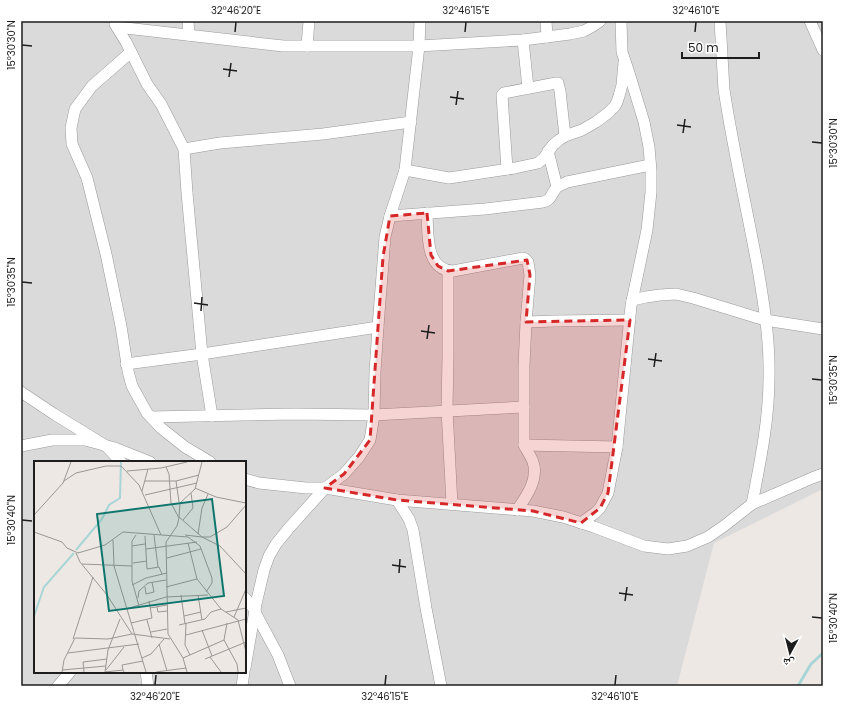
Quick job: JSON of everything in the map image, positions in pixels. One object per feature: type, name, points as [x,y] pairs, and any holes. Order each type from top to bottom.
[{"type":"street","points":[[188,21],[189,35]]},
{"type":"street","points":[[307,46],[309,21]]},
{"type":"street","points":[[246,662],[255,610],[264,570],[269,556],[276,544],[289,528],[325,488],[344,474],[359,457],[370,440],[374,415],[375,372],[385,237],[390,216],[406,170],[419,46],[420,21]]},
{"type":"street","points":[[546,21],[547,37]]},
{"type":"street","points":[[115,24],[234,41],[283,46],[419,46],[523,40],[570,34],[584,31],[600,21]]},
{"type":"street","points":[[581,522],[600,508],[608,493],[617,447],[632,300],[647,230],[651,192],[649,147],[644,122],[622,52],[620,21]]},
{"type":"street","points":[[720,21],[724,90],[761,290],[768,353],[768,400],[761,462],[752,504]]},
{"type":"street","points":[[810,21],[823,50]]},
{"type":"street","points":[[115,24],[147,84],[162,104],[184,149],[202,354],[212,416]]},
{"type":"street","points":[[523,40],[528,88]]},
{"type":"street","points":[[131,52],[92,86],[75,109],[70,128],[72,144],[87,178],[106,254],[121,326],[126,364],[132,386],[144,408],[161,428],[208,461]]},
{"type":"street","points":[[406,170],[449,178],[535,164],[544,158],[553,145],[565,136],[582,130],[596,122],[615,106],[621,90],[624,59]]},
{"type":"street","points":[[507,169],[502,95],[504,93],[558,83],[565,136]]},
{"type":"street","points":[[184,149],[220,143],[330,133],[411,122]]},
{"type":"street","points":[[548,151],[557,187]]},
{"type":"street","points":[[390,216],[485,210],[543,202],[549,199],[557,187],[567,182],[650,165]]},
{"type":"street","points":[[426,213],[430,250],[438,266],[448,271],[523,258],[528,262],[530,274],[526,322],[524,378],[524,445],[532,457],[535,471],[531,487],[517,510]]},
{"type":"street","points":[[448,271],[447,410],[452,504]]},
{"type":"street","points":[[632,300],[676,294],[765,320],[823,329]]},
{"type":"street","points":[[526,322],[630,320]]},
{"type":"street","points":[[126,364],[378,327]]},
{"type":"street","points":[[21,392],[106,446],[120,461]]},
{"type":"street","points":[[151,417],[294,414],[374,415],[524,407]]},
{"type":"street","points":[[21,446],[52,440],[85,440],[115,448],[148,461]]},
{"type":"street","points":[[524,445],[617,447]]},
{"type":"street","points":[[246,480],[306,488],[325,488],[397,500],[533,511],[563,517],[594,526],[644,546],[668,549],[687,546],[708,537],[752,504],[823,474]]},
{"type":"street","points":[[397,500],[413,530],[441,686]]},
{"type":"street","points":[[246,599],[255,610],[278,655],[290,686]]},
{"type":"street","points":[[58,686],[69,673]]},
{"type":"street","points":[[146,673],[148,686]]},
{"type":"street","points":[[242,686],[244,673]]},
{"type":"highlighted area","points":[[427,213],[431,255],[438,266],[448,271],[527,260],[530,275],[526,322],[630,320],[608,493],[600,508],[581,523],[533,511],[397,500],[325,488],[344,474],[370,440],[383,257],[390,216]]},
{"type":"shaded area","points":[[21,21],[823,21],[823,489],[714,543],[677,686],[21,686]]},
{"type":"waterway","points":[[798,686],[811,664],[823,653]]}]
